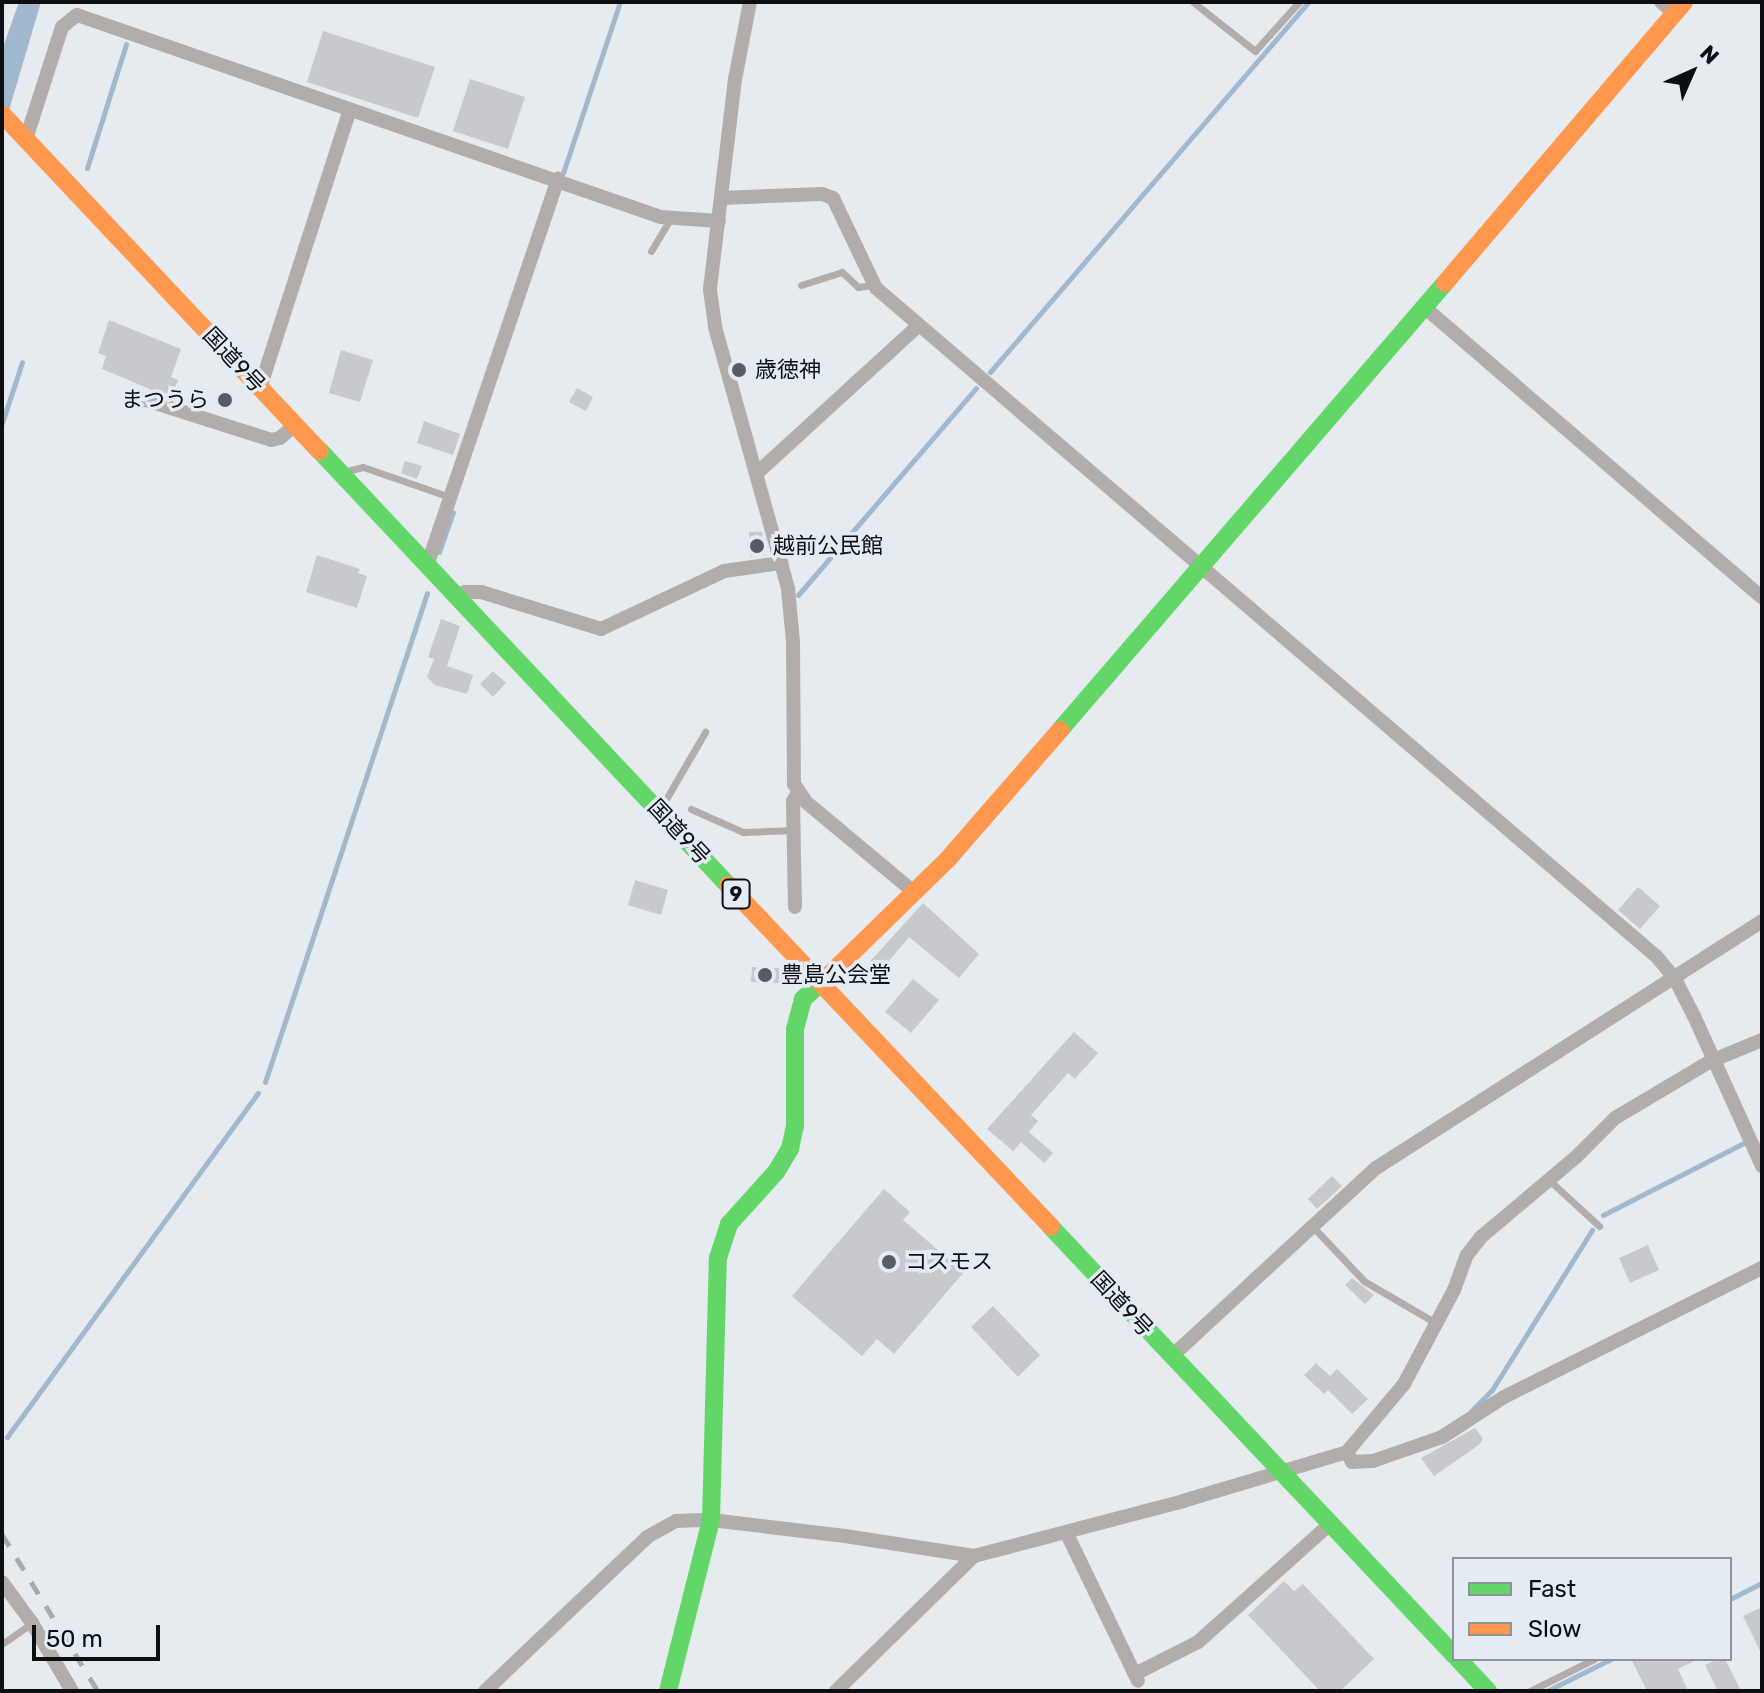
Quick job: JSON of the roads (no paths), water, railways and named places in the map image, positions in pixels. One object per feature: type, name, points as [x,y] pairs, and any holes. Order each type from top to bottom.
[{"type":"main road","points":[[668,1691],[711,1520],[718,1258],[729,1224],[776,1172],[790,1149],[795,1126],[795,1029],[803,999],[948,859],[1423,306],[1673,6]]},
{"type":"main road","name":"国道9号","points":[[2,114],[1452,1653]]},
{"type":"main road","name":"国道9号","points":[[1460,1661],[1488,1691]]},
{"type":"street","points":[[750,2],[735,79],[710,290],[788,589],[793,642],[794,777],[798,793],[914,892]]},
{"type":"street","points":[[22,135],[62,27],[78,9],[350,109],[670,219],[719,221]]},
{"type":"street","points":[[260,388],[350,109]]},
{"type":"street","points":[[427,566],[558,179]]},
{"type":"street","points":[[721,198],[830,196],[841,210],[873,285],[1657,957],[1674,977],[1762,1166]]},
{"type":"street","points":[[1423,306],[1762,598]]},
{"type":"street","points":[[757,473],[918,326]]},
{"type":"street","points":[[146,400],[271,440],[280,438],[295,425]]},
{"type":"street","points":[[457,598],[465,592],[481,592],[601,629],[724,571],[781,563]]},
{"type":"street","points":[[795,907],[793,801],[798,793]]},
{"type":"street","points":[[1171,1357],[1376,1168],[1762,921]]},
{"type":"street","points":[[485,1691],[662,1526],[676,1521],[711,1520],[974,1556],[1067,1534],[1347,1452],[1404,1384],[1473,1245],[1615,1118],[1711,1061],[1762,1040]]},
{"type":"street","points":[[1347,1452],[1352,1462],[1373,1461],[1442,1437],[1504,1397],[1762,1268]]},
{"type":"street","points":[[1067,1534],[1137,1678],[1198,1642],[1330,1524]]},
{"type":"street","points":[[836,1691],[974,1556]]},
{"type":"street","points":[[2,1582],[32,1623],[72,1691]]},
{"type":"lane","points":[[1193,2],[1255,51],[1299,2]]},
{"type":"lane","points":[[651,251],[670,219]]},
{"type":"lane","points":[[801,285],[842,272],[858,287],[873,285]]},
{"type":"lane","points":[[342,475],[353,468],[363,467],[450,497]]},
{"type":"lane","points":[[659,811],[705,732]]},
{"type":"lane","points":[[691,809],[743,832],[794,830]]},
{"type":"lane","points":[[1549,1180],[1599,1226]]},
{"type":"lane","points":[[1311,1226],[1364,1281],[1436,1323]]},
{"type":"lane","points":[[2,1644],[32,1623]]},
{"type":"lane","points":[[1530,1691],[1590,1661]]},
{"type":"water","points":[[19,2],[41,2],[2,134],[2,50]]},
{"type":"waterway","points":[[563,173],[620,2]]},
{"type":"waterway","points":[[990,372],[1308,2]]},
{"type":"waterway","points":[[87,168],[126,44]]},
{"type":"waterway","points":[[2,423],[22,362]]},
{"type":"waterway","points":[[798,595],[976,388]]},
{"type":"waterway","points":[[439,552],[453,512]]},
{"type":"waterway","points":[[265,1082],[427,593]]},
{"type":"waterway","points":[[7,1437],[258,1093]]},
{"type":"waterway","points":[[1603,1215],[1744,1143]]},
{"type":"waterway","points":[[1471,1411],[1492,1390],[1592,1230]]},
{"type":"waterway","points":[[1732,1598],[1762,1583]]},
{"type":"waterway","points":[[1547,1691],[1607,1661]]},
{"type":"railway","points":[[2,1534],[98,1691]]},
{"type":"place","name":"歳徳神","points":[[739,370]]},
{"type":"place","name":"まつうら","points":[[225,400]]},
{"type":"place","name":"越前公民館","points":[[757,546]]},
{"type":"place","name":"豊島公会堂","points":[[765,975]]},
{"type":"place","name":"コスモス","points":[[889,1262]]}]
